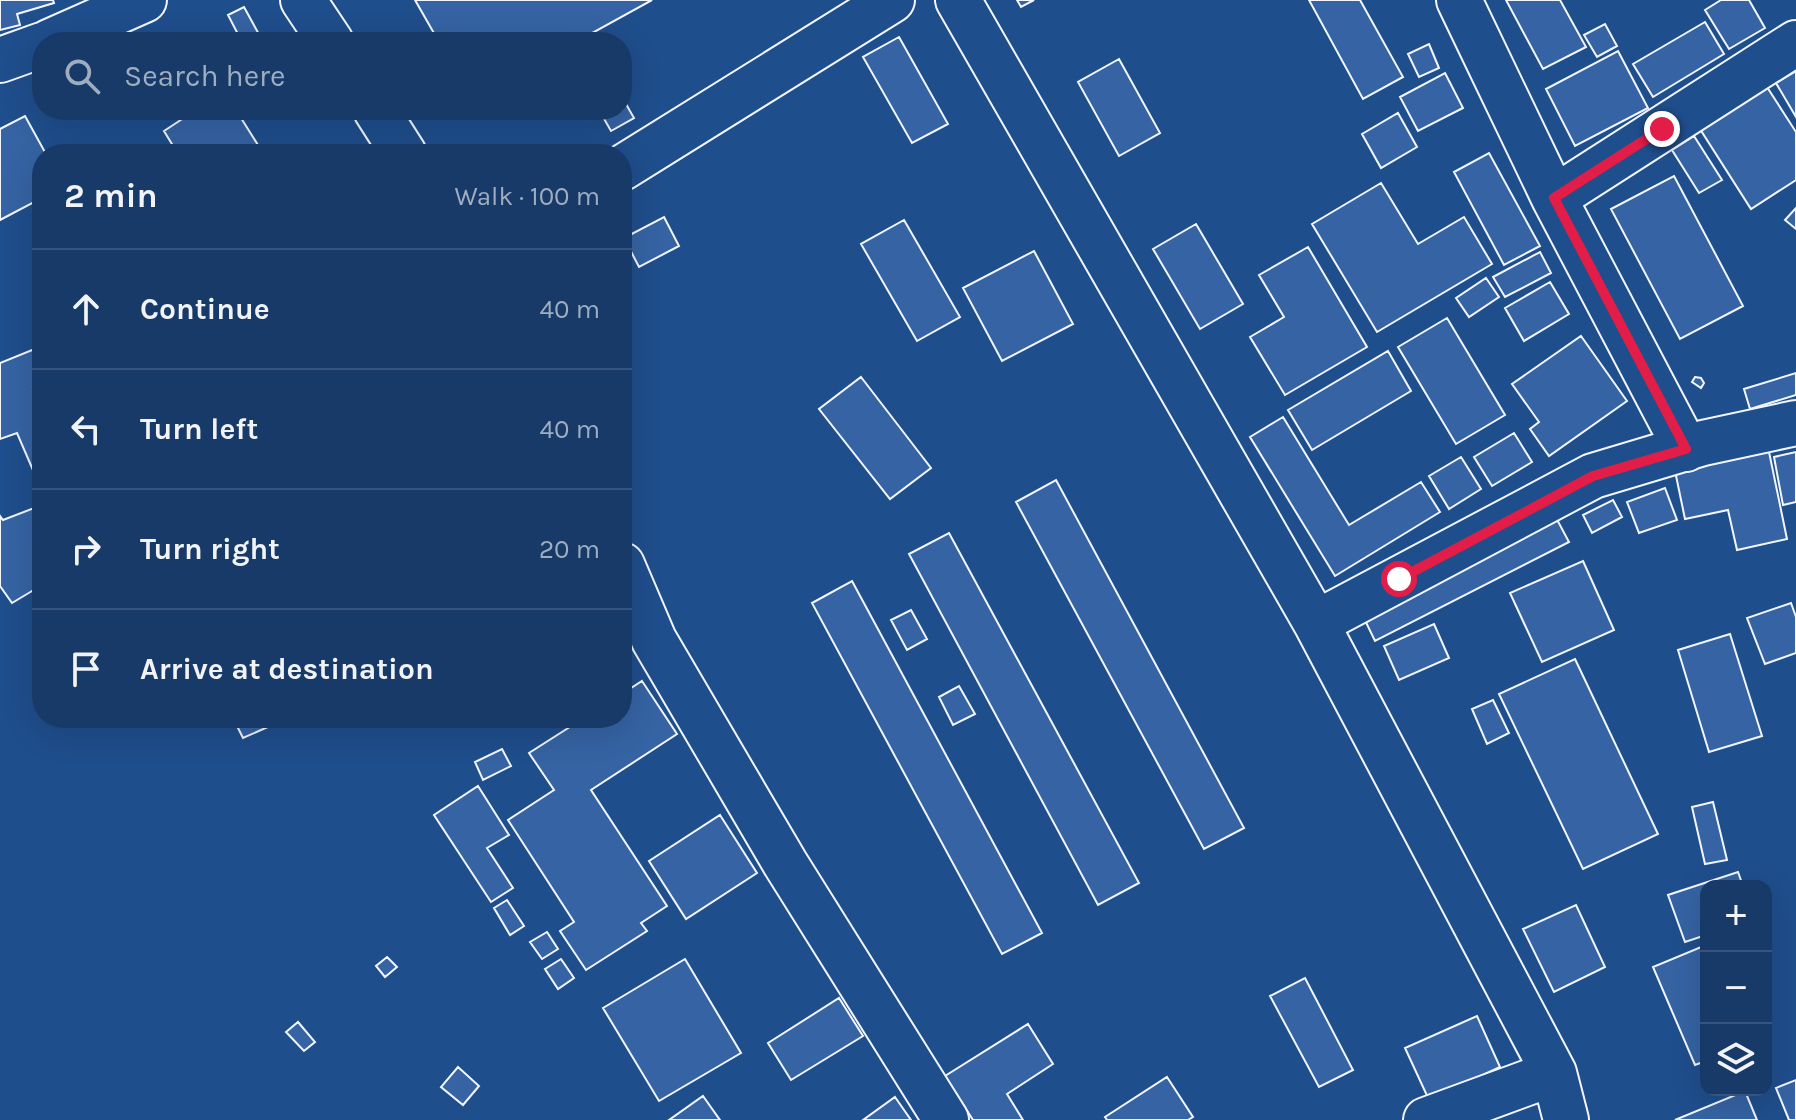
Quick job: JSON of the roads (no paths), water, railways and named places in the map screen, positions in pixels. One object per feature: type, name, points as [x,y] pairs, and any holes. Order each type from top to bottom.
[{"type":"street","points":[[72,32],[144,0]]},
{"type":"street","points":[[303,0],[324,32]]},
{"type":"street","points":[[632,162],[892,0]]},
{"type":"street","points":[[958,0],[1316,623],[1554,1073],[1566,1120]]},
{"type":"street","points":[[1459,0],[1554,198],[1686,449]]},
{"type":"street","points":[[1554,198],[1796,43]]},
{"type":"street","points":[[0,60],[32,49]]},
{"type":"street","points":[[382,120],[398,144]]},
{"type":"street","points":[[1316,623],[1593,476],[1686,449],[1796,423]]},
{"type":"street","points":[[632,588],[654,640],[785,863],[946,1120]]},
{"type":"street","points":[[1426,1120],[1554,1073]]}]
